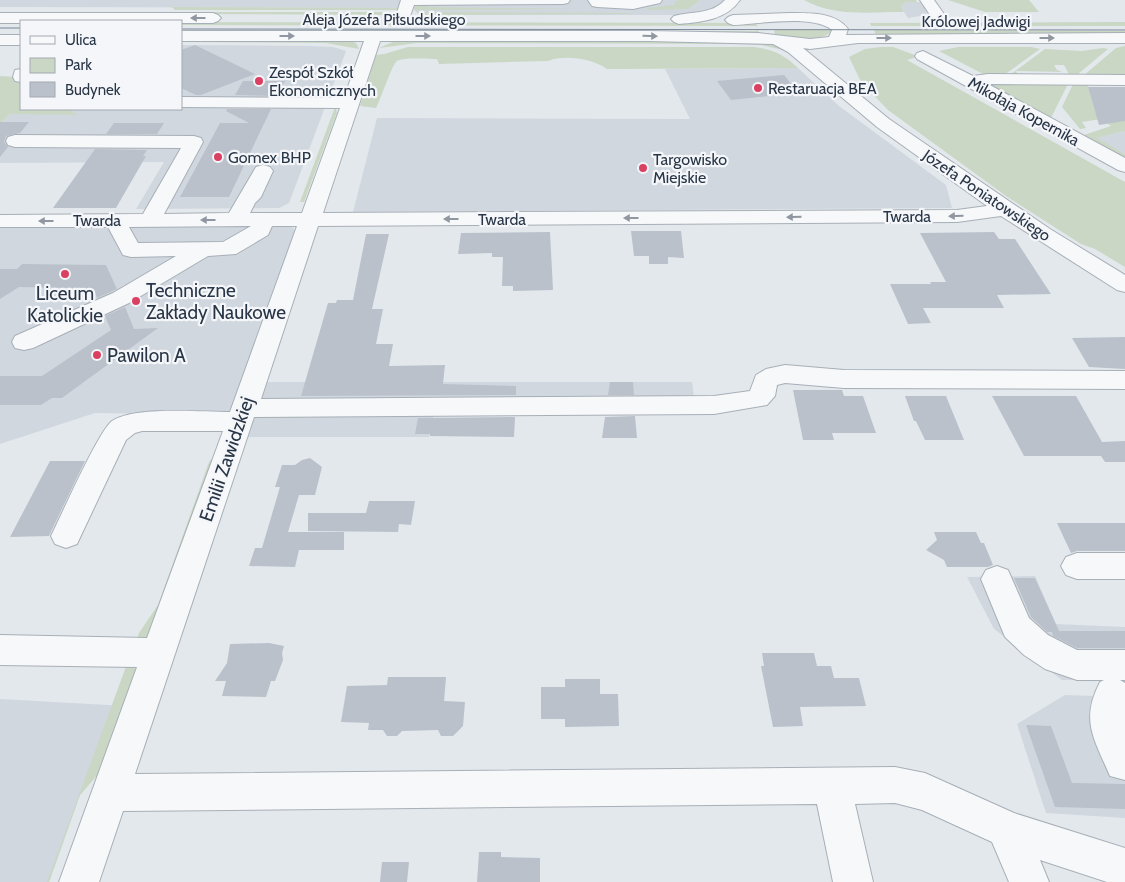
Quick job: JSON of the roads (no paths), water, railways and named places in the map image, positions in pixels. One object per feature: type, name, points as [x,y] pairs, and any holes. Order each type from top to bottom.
[{"type":"street","points":[[403,19],[408,0],[563,0]]},
{"type":"street","points":[[596,0],[597,3],[649,13],[701,17],[745,1],[766,15],[767,20],[764,32],[770,39]]},
{"type":"street","points":[[649,13],[655,0]]},
{"type":"street","points":[[927,0],[941,21]]},
{"type":"street","points":[[160,4],[170,11],[172,15],[170,18]]},
{"type":"street","points":[[794,5],[838,25],[840,29],[834,41]]},
{"type":"street","points":[[2,12],[170,18],[228,18]]},
{"type":"street","points":[[601,19],[649,13],[767,20],[792,17],[856,21]]},
{"type":"street","name":"Aleja Józefa Piłsudskiego","points":[[384,19],[423,19]]},
{"type":"street","name":"Królowej Jadwigi","points":[[923,21],[958,21]]},
{"type":"street","name":"Aleja Józefa Piłsudskiego","points":[[182,36],[648,36],[770,39],[810,44],[834,41]]},
{"type":"street","name":"Emilii Zawidzkiej","points":[[79,882],[374,36]]},
{"type":"street","name":"Królowej Jadwigi","points":[[834,41],[866,38],[1125,38]]},
{"type":"street","name":"Józefa Poniatowskiego","points":[[770,39],[794,49],[883,123],[1004,209],[1125,285]]},
{"type":"street","points":[[0,40],[20,40]]},
{"type":"street","name":"Józefa Poniatowskiego","points":[[834,41],[828,47],[832,60],[853,99]]},
{"type":"street","name":"Mikołaja Kopernika","points":[[923,56],[1125,166]]},
{"type":"street","points":[[970,82],[988,79],[1125,80]]},
{"type":"street","points":[[182,102],[350,103]]},
{"type":"street","points":[[15,142],[194,142],[150,220]]},
{"type":"street","points":[[237,220],[262,171]]},
{"type":"street","name":"Twarda","points":[[0,221],[957,216],[1004,209]]},
{"type":"street","points":[[114,220],[131,250],[228,249],[260,230],[264,220]]},
{"type":"street","points":[[24,342],[121,298],[204,249]]},
{"type":"street","points":[[66,536],[114,437],[120,429],[128,424],[242,414],[714,405],[758,399],[762,396],[765,381],[775,375],[784,374],[844,379],[1125,380]]},
{"type":"street","points":[[1077,566],[1125,566]]},
{"type":"street","points":[[997,579],[1010,615],[1023,634],[1057,658],[1114,679],[1107,700],[1107,722],[1123,763]]},
{"type":"street","points":[[0,650],[159,653]]},
{"type":"street","points":[[832,785],[853,882]]},
{"type":"street","points":[[110,793],[832,785],[908,787],[943,798],[1011,830],[1125,868]]},
{"type":"street","points":[[1011,830],[1012,843],[1029,882]]},
{"type":"tram line","points":[[0,28],[20,28]]},
{"type":"tram line","points":[[182,29],[1125,30]]},
{"type":"place","name":"Zespół Szkół Ekonomicznych","points":[[259,81]]},
{"type":"place","name":"Restaruacja BEA","points":[[758,88]]},
{"type":"place","name":"Gomex BHP","points":[[218,157]]},
{"type":"place","name":"Targowisko Miejskie","points":[[643,168]]},
{"type":"place","name":"Liceum Katolickie","points":[[65,274]]},
{"type":"place","name":"Techniczne Zakłady Naukowe","points":[[136,301]]},
{"type":"place","name":"Pawilon A","points":[[97,355]]}]
